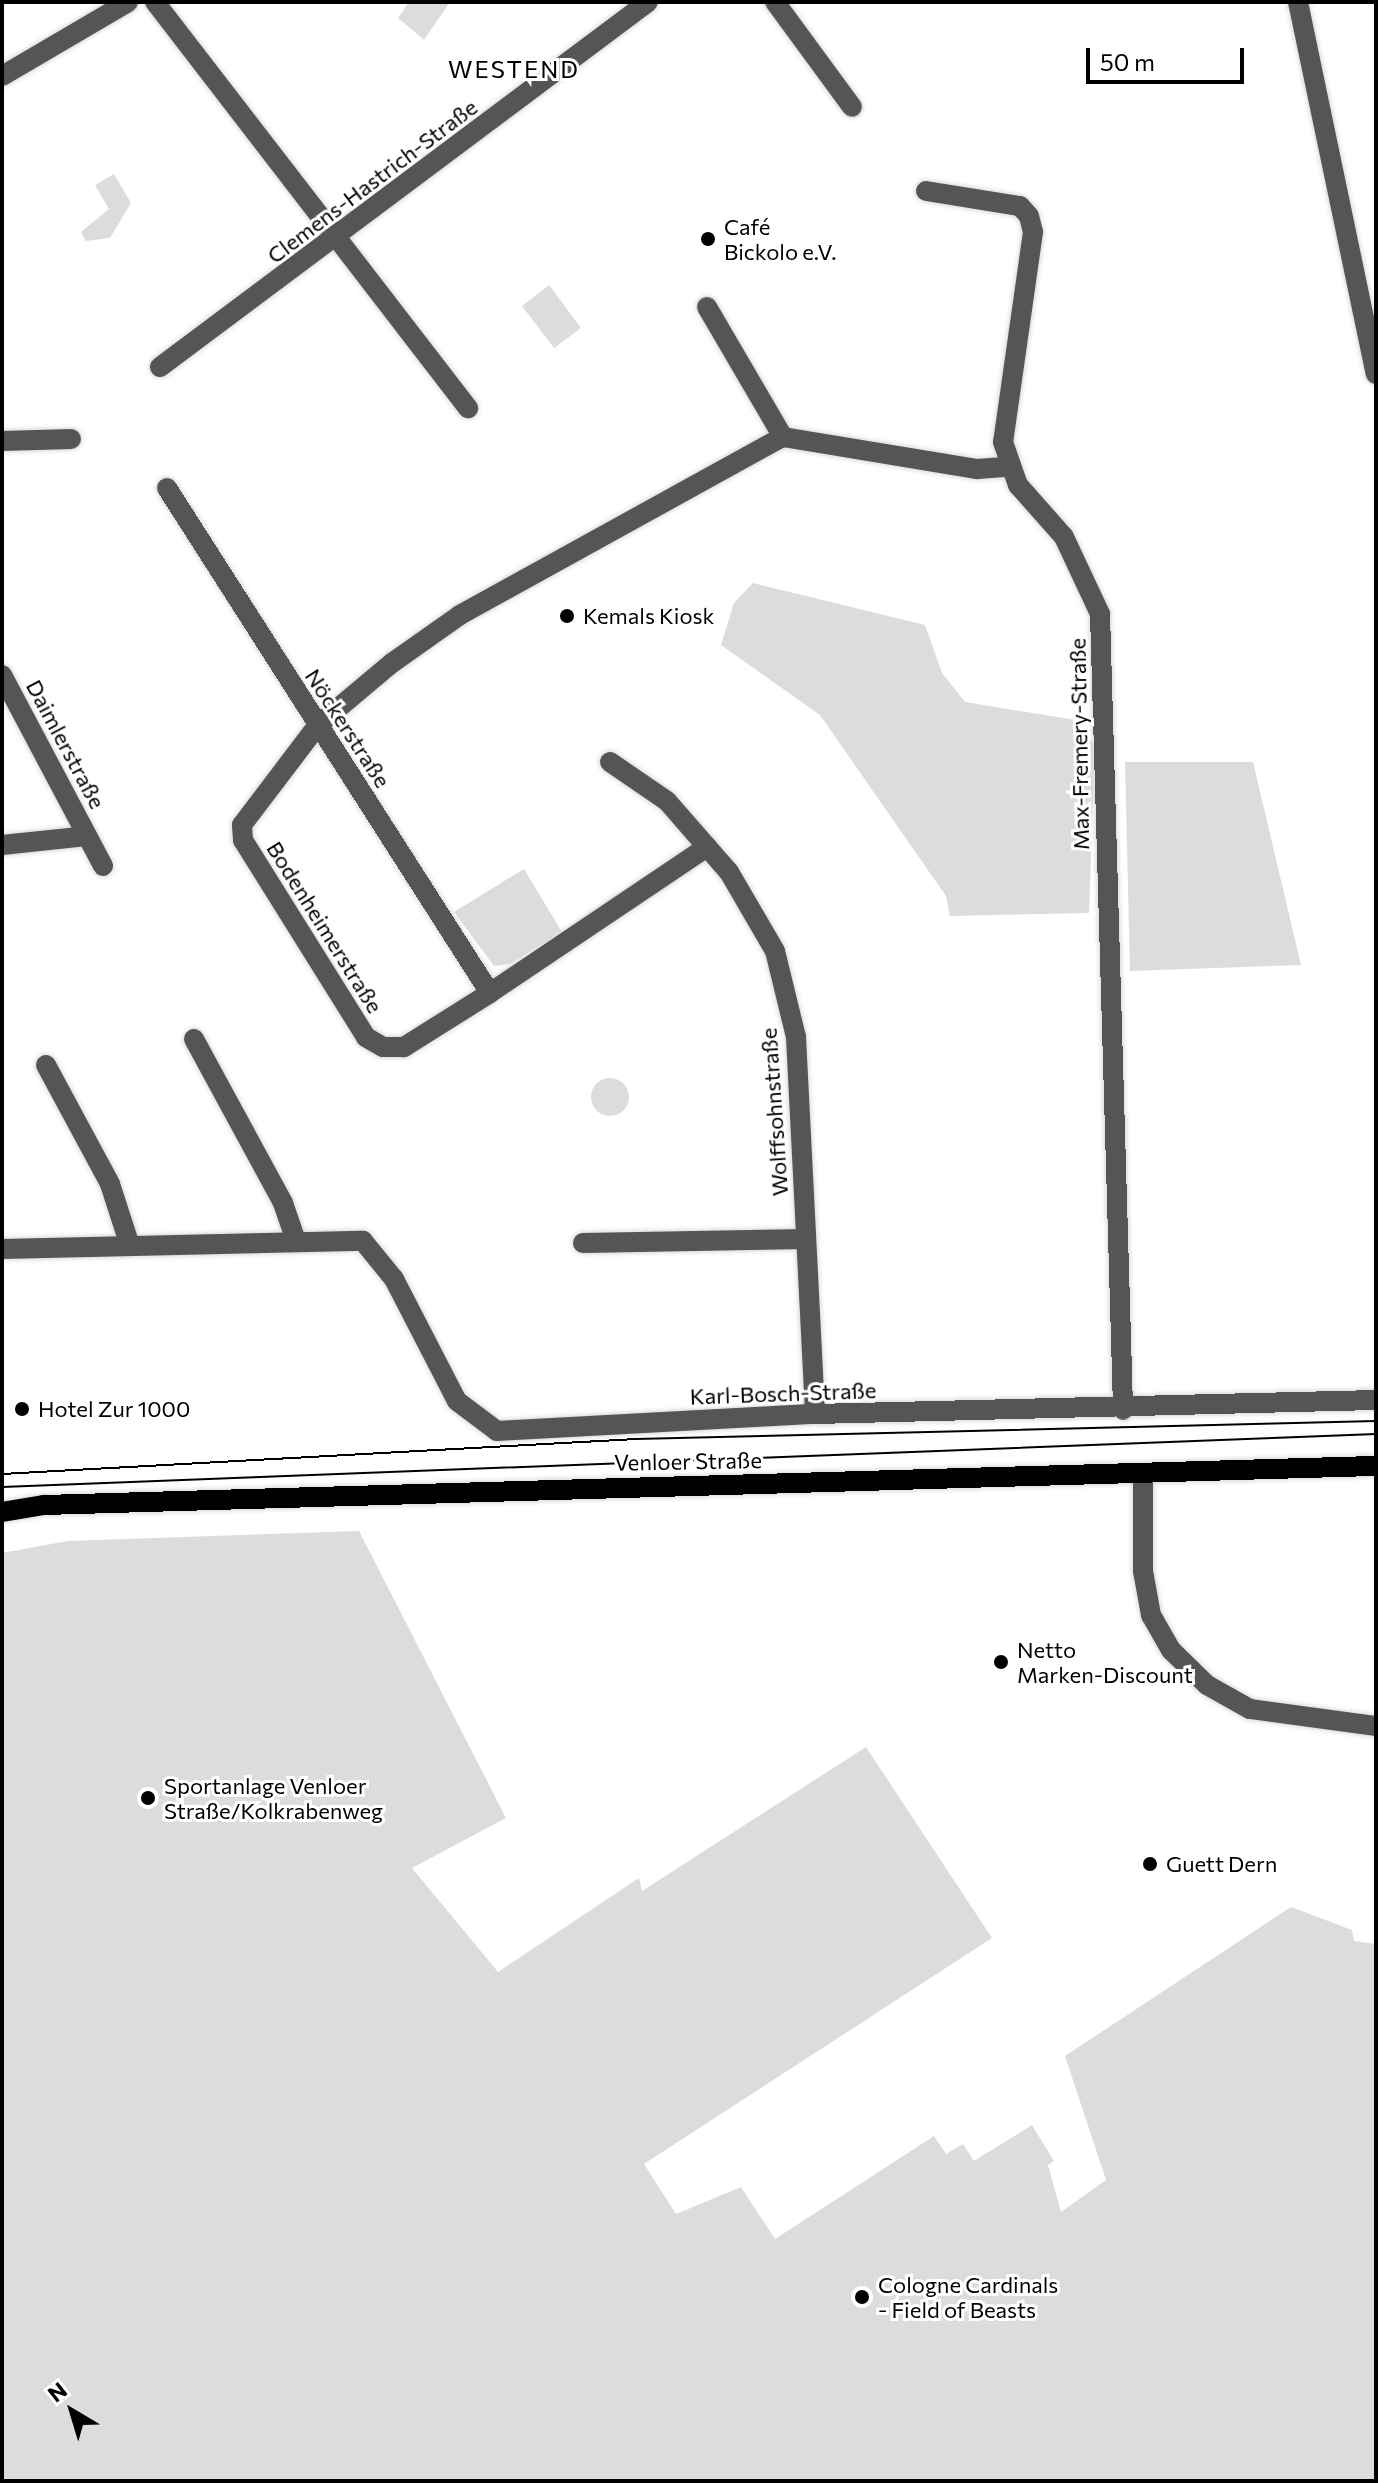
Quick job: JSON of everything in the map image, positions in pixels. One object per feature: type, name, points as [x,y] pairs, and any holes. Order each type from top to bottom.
[{"type":"main road","name":"Venloer Straße","points":[[2,1512],[60,1504],[1376,1466]]},
{"type":"street","points":[[2,76],[128,2]]},
{"type":"street","points":[[155,2],[334,239],[468,408]]},
{"type":"street","name":"Clemens-Hastrich-Straße","points":[[160,367],[648,2]]},
{"type":"street","points":[[775,2],[852,107]]},
{"type":"street","points":[[1298,2],[1376,374]]},
{"type":"street","points":[[707,307],[783,437],[977,469],[1008,467],[1003,442],[1033,232],[1029,216],[1020,206],[926,191]]},
{"type":"street","name":"Bodenheimerstraße","points":[[707,847],[404,1047],[383,1047],[358,1025],[243,840],[250,807],[318,725],[460,615],[783,437]]},
{"type":"street","points":[[2,441],[71,439]]},
{"type":"street","name":"Max-Fremery-Straße","points":[[1008,467],[1064,537],[1100,614],[1123,1410]]},
{"type":"street","name":"Nöckerstraße","points":[[167,488],[490,993]]},
{"type":"street","name":"Daimlerstraße","points":[[2,675],[103,866]]},
{"type":"street","name":"Wolffsohnstraße","points":[[610,762],[667,801],[707,847],[756,910],[784,984],[796,1037],[815,1414]]},
{"type":"street","name":"Daimlerstraße","points":[[2,845],[87,836]]},
{"type":"street","points":[[194,1039],[283,1203],[296,1241]]},
{"type":"street","points":[[46,1065],[110,1184],[130,1246]]},
{"type":"street","name":"Karl-Bosch-Straße","points":[[2,1249],[344,1238],[375,1250],[457,1401],[497,1431],[815,1414],[1123,1410],[1376,1400]]},
{"type":"street","points":[[583,1243],[806,1239]]},
{"type":"street","points":[[1143,1473],[1143,1571],[1151,1615],[1171,1650],[1207,1685],[1250,1709],[1376,1726]]},
{"type":"shaded area","points":[[409,2],[450,2],[424,40],[398,18]]},
{"type":"shaded area","points":[[114,174],[131,203],[110,238],[86,241],[81,232],[109,209],[95,185]]},
{"type":"shaded area","points":[[549,285],[581,328],[554,348],[522,306]]},
{"type":"shaded area","points":[[753,583],[925,625],[942,673],[965,702],[1075,720],[1095,746],[1089,913],[950,916],[946,896],[820,715],[721,645],[734,603]]},
{"type":"shaded area","points":[[1125,762],[1253,762],[1301,965],[1130,971]]},
{"type":"shaded area","points":[[524,869],[562,932],[510,964],[494,966],[454,912]]},
{"type":"shaded area","points":[[610,1078],[624,1083],[629,1097],[624,1111],[610,1116],[596,1111],[591,1097],[596,1083]]},
{"type":"shaded area","points":[[359,1531],[506,1818],[412,1868],[498,1972],[639,1878],[642,1891],[866,1747],[992,1938],[644,2164],[676,2214],[741,2187],[775,2239],[934,2136],[946,2154],[963,2144],[974,2161],[1032,2125],[1054,2161],[1048,2165],[1061,2212],[1106,2180],[1065,2056],[1291,1907],[1352,1930],[1354,1941],[1376,1944],[1376,2481],[2,2481],[2,1553],[68,1541]]},
{"type":"tram line","points":[[2,1474],[636,1439],[1376,1421]]},
{"type":"tram line","points":[[2,1487],[1376,1434]]},
{"type":"place","name":"Café Bickolo e.V.","points":[[708,239]]},
{"type":"place","name":"Kemals Kiosk","points":[[567,616]]},
{"type":"place","name":"Hotel Zur 1000","points":[[22,1409]]},
{"type":"place","name":"Netto Marken-Discount","points":[[1001,1662]]},
{"type":"place","name":"Sportanlage Venloer Straße/Kolkrabenweg","points":[[148,1798]]},
{"type":"place","name":"Guett Dern","points":[[1150,1864]]},
{"type":"place","name":"Cologne Cardinals - Field of Beasts","points":[[862,2297]]},
{"type":"district","name":"WESTEND","points":[[514,69]]}]
